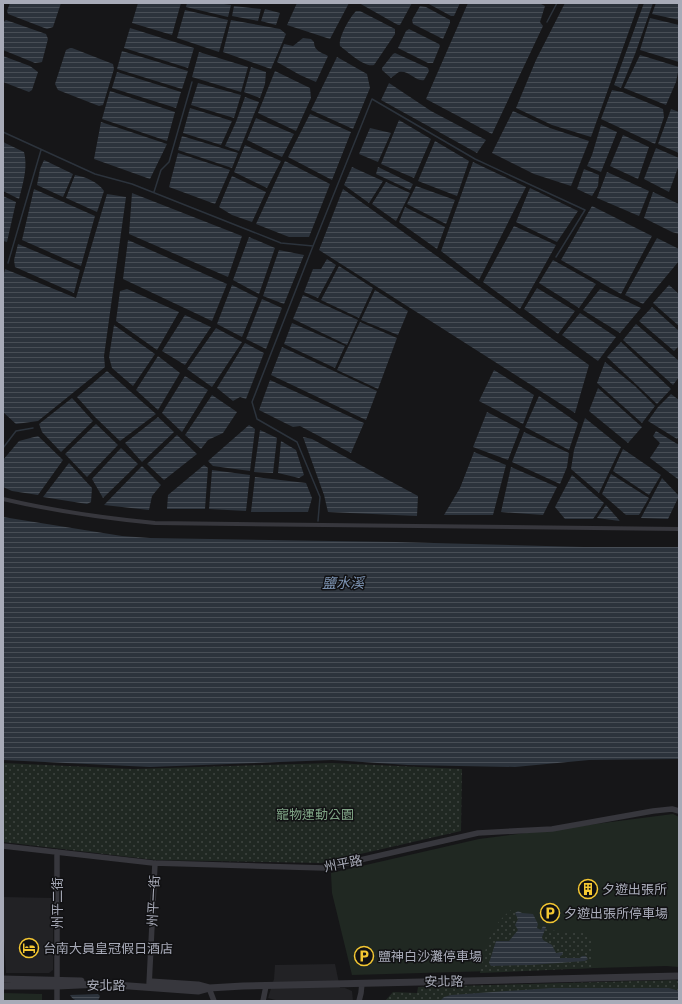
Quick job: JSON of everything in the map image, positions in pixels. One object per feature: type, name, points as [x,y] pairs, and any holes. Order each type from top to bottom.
[{"type":"street","points":[[3,499],[46,509],[99,518],[155,523],[679,529]]},
{"type":"street","name":"州平路","points":[[3,846],[155,863],[325,868],[478,833],[552,829],[653,811],[672,809],[679,811]]},
{"type":"street","name":"州平二街","points":[[57,852],[57,1001]]},
{"type":"street","name":"州平一街","points":[[150,984],[155,863]]},
{"type":"street","name":"安北路","points":[[3,979],[58,983],[198,985],[209,988],[679,976]]},
{"type":"street","name":"安北路","points":[[3,986],[58,983]]},
{"type":"street","points":[[359,1001],[362,983]]},
{"type":"street","points":[[263,1001],[266,986]]},
{"type":"street","points":[[209,988],[214,1001]]},
{"type":"shaded area","name":"台南大員皇冠假日酒店","points":[[3,897],[53,898],[53,970],[49,973],[6,973]]},
{"type":"shaded area","points":[[335,964],[340,988],[345,988],[352,991],[353,1001],[279,1001],[268,998],[274,979],[275,965]]},
{"type":"green space","name":"寵物運動公園","points":[[3,763],[133,769],[332,763],[462,769],[461,831],[321,863],[155,860],[3,842]]},
{"type":"green space","points":[[673,814],[679,817],[679,967],[666,966],[352,975],[332,893],[331,873],[479,839]]},
{"type":"green space","points":[[511,910],[541,928],[559,931],[583,932],[592,942],[593,968],[480,973],[487,946],[493,931],[498,923]]},
{"type":"green space","points":[[679,981],[679,1001],[385,1001],[393,992],[417,993],[418,987]]},
{"type":"green space","points":[[3,993],[42,994],[42,1001],[3,1001]]},
{"type":"water","points":[[10,3],[61,3],[53,27],[47,29],[8,14],[7,11]]},
{"type":"water","points":[[138,3],[181,3],[172,35],[132,23]]},
{"type":"water","points":[[187,3],[217,3],[231,5],[228,17],[186,7]]},
{"type":"water","points":[[297,3],[349,3],[330,39],[287,25]]},
{"type":"water","points":[[359,3],[412,3],[400,25],[398,25]]},
{"type":"water","points":[[427,3],[460,3],[454,16],[451,16]]},
{"type":"water","points":[[468,3],[539,3],[545,6],[540,22],[543,26],[492,134],[426,99]]},
{"type":"water","points":[[565,3],[639,3],[591,137],[552,125],[516,108],[536,60]]},
{"type":"water","points":[[644,3],[653,3],[621,88],[614,85]]},
{"type":"water","points":[[656,3],[679,3],[679,20],[652,14]]},
{"type":"water","points":[[234,6],[261,9],[258,21],[232,16]]},
{"type":"water","points":[[420,6],[426,7],[450,20],[443,39],[413,24],[412,20]]},
{"type":"water","points":[[265,9],[280,13],[276,25],[261,21]]},
{"type":"water","points":[[185,10],[228,20],[219,52],[177,38]]},
{"type":"water","points":[[356,11],[360,11],[395,29],[395,34],[374,65],[361,62],[340,46],[343,33]]},
{"type":"water","points":[[650,18],[679,25],[679,62],[640,50]]},
{"type":"water","points":[[6,20],[46,34],[48,39],[42,62],[35,63],[3,50],[3,22]]},
{"type":"water","points":[[231,20],[280,29],[286,34],[271,69],[223,52]]},
{"type":"water","points":[[130,28],[194,48],[188,68],[124,48]]},
{"type":"water","points":[[409,29],[439,44],[440,46],[433,63],[428,63],[398,48],[406,31]]},
{"type":"water","points":[[303,38],[311,39],[314,42],[315,47],[320,52],[328,56],[316,82],[277,62],[284,44],[293,46]]},
{"type":"water","points":[[70,48],[113,64],[114,69],[103,105],[99,106],[58,90],[55,84],[66,50]]},
{"type":"water","points":[[122,51],[188,71],[182,89],[117,69]]},
{"type":"water","points":[[199,52],[248,67],[241,92],[192,77]]},
{"type":"water","points":[[395,53],[428,68],[429,71],[424,80],[418,79],[403,72],[399,72],[391,78],[382,70],[382,68]]},
{"type":"water","points":[[640,55],[679,67],[676,82],[666,105],[624,88]]},
{"type":"water","points":[[3,56],[30,66],[38,72],[32,90],[29,92],[3,82]]},
{"type":"water","points":[[337,57],[367,74],[370,88],[353,129],[311,110]]},
{"type":"water","points":[[251,67],[266,72],[265,84],[260,98],[244,92]]},
{"type":"water","points":[[275,71],[310,88],[311,98],[296,131],[258,113]]},
{"type":"water","points":[[117,72],[181,92],[176,108],[112,88]]},
{"type":"water","points":[[198,83],[241,95],[234,118],[191,105]]},
{"type":"water","points":[[389,83],[431,111],[486,140],[477,153],[381,100]]},
{"type":"water","points":[[612,90],[622,92],[663,109],[664,117],[655,144],[601,119]]},
{"type":"water","points":[[110,91],[175,112],[167,141],[102,119]]},
{"type":"water","points":[[245,97],[259,102],[239,151],[225,146]]},
{"type":"water","points":[[190,108],[232,121],[221,145],[183,133]]},
{"type":"water","points":[[671,109],[679,112],[679,153],[658,144]]},
{"type":"water","points":[[513,111],[550,128],[589,141],[571,186],[534,174],[492,153]]},
{"type":"water","points":[[310,114],[351,132],[332,180],[288,157]]},
{"type":"water","points":[[256,118],[294,134],[282,157],[247,140]]},
{"type":"water","points":[[399,120],[431,139],[414,178],[381,164]]},
{"type":"water","points":[[101,122],[167,144],[150,179],[94,159]]},
{"type":"water","points":[[601,125],[617,132],[601,172],[587,166]]},
{"type":"water","points":[[370,128],[391,133],[378,162],[359,154]]},
{"type":"water","points":[[623,135],[649,147],[638,179],[610,166]]},
{"type":"water","points":[[182,136],[238,153],[232,168],[178,150]]},
{"type":"water","points":[[435,141],[469,161],[457,196],[418,181]]},
{"type":"water","points":[[3,142],[24,152],[25,170],[19,199],[3,191]]},
{"type":"water","points":[[245,145],[281,161],[267,188],[234,172]]},
{"type":"water","points":[[656,148],[679,158],[679,165],[669,192],[644,179]]},
{"type":"water","points":[[178,153],[230,170],[215,204],[169,187]]},
{"type":"water","points":[[44,160],[73,174],[63,197],[37,185],[40,169]]},
{"type":"water","points":[[285,161],[330,184],[309,237],[289,237],[256,224]]},
{"type":"water","points":[[473,162],[526,187],[479,280],[441,251]]},
{"type":"water","points":[[352,167],[383,181],[369,203],[344,185]]},
{"type":"water","points":[[378,167],[413,184],[410,190],[376,174]]},
{"type":"water","points":[[584,169],[599,175],[598,186],[592,196],[577,189]]},
{"type":"water","points":[[607,172],[649,191],[639,216],[597,198]]},
{"type":"water","points":[[75,175],[91,180],[104,191],[97,212],[66,198]]},
{"type":"water","points":[[232,176],[266,192],[252,222],[232,215],[219,207]]},
{"type":"water","points":[[386,182],[410,193],[396,221],[372,204]]},
{"type":"water","points":[[416,186],[455,200],[446,224],[407,204]]},
{"type":"water","points":[[530,188],[578,211],[557,242],[516,222]]},
{"type":"water","points":[[34,189],[95,216],[81,266],[22,240]]},
{"type":"water","points":[[343,189],[589,365],[575,413],[319,250]]},
{"type":"water","points":[[653,192],[679,204],[679,234],[644,218]]},
{"type":"water","points":[[132,193],[242,236],[228,277],[129,234]]},
{"type":"water","points":[[107,194],[126,197],[104,356],[105,367],[38,421],[16,424],[3,412],[3,278],[5,269],[76,298]]},
{"type":"water","points":[[3,196],[16,202],[7,242],[3,241]]},
{"type":"water","points":[[592,206],[652,236],[621,294],[561,260]]},
{"type":"water","points":[[405,207],[445,227],[437,249],[399,222]]},
{"type":"water","points":[[514,226],[556,245],[520,309],[483,282]]},
{"type":"water","points":[[249,237],[275,248],[259,294],[233,280]]},
{"type":"water","points":[[657,238],[679,249],[679,261],[643,304],[625,295]]},
{"type":"water","points":[[128,240],[227,284],[212,321],[123,279]]},
{"type":"water","points":[[18,244],[80,270],[74,293],[15,267],[14,260]]},
{"type":"water","points":[[279,250],[304,255],[284,304],[263,296]]},
{"type":"water","points":[[327,259],[336,265],[318,298],[304,292],[313,269],[321,269]]},
{"type":"water","points":[[553,260],[596,284],[579,308],[539,283]]},
{"type":"water","points":[[339,266],[373,288],[359,318],[321,300]]},
{"type":"water","points":[[232,285],[258,298],[242,337],[217,324]]},
{"type":"water","points":[[669,285],[679,294],[679,326],[653,303]]},
{"type":"water","points":[[537,288],[575,311],[558,334],[524,309]]},
{"type":"water","points":[[127,289],[179,312],[157,350],[116,321],[120,291]]},
{"type":"water","points":[[600,289],[641,308],[620,333],[583,310]]},
{"type":"water","points":[[375,290],[408,311],[398,335],[361,320]]},
{"type":"water","points":[[303,295],[358,320],[347,345],[293,319]]},
{"type":"water","points":[[262,299],[282,308],[266,349],[246,339]]},
{"type":"water","points":[[652,307],[679,331],[679,346],[674,351],[639,321]]},
{"type":"water","points":[[580,313],[616,337],[598,361],[562,335]]},
{"type":"water","points":[[185,315],[211,327],[185,365],[162,351]]},
{"type":"water","points":[[360,322],[397,338],[378,389],[337,370]]},
{"type":"water","points":[[292,323],[345,346],[335,368],[284,344]]},
{"type":"water","points":[[636,324],[679,361],[679,377],[673,385],[623,340]]},
{"type":"water","points":[[114,325],[155,354],[133,386],[112,368],[109,357]]},
{"type":"water","points":[[216,328],[242,342],[212,387],[187,369]]},
{"type":"water","points":[[621,342],[671,389],[657,404],[607,357]]},
{"type":"water","points":[[245,343],[264,353],[246,399],[240,397],[233,401],[217,388]]},
{"type":"water","points":[[282,347],[377,391],[366,420],[271,375]]},
{"type":"water","points":[[158,356],[180,373],[158,410],[136,390]]},
{"type":"water","points":[[605,362],[635,386],[655,406],[642,423],[597,383]]},
{"type":"water","points":[[494,370],[534,395],[523,424],[479,401]]},
{"type":"water","points":[[107,371],[156,414],[120,441],[77,397]]},
{"type":"water","points":[[185,376],[208,390],[182,432],[162,413]]},
{"type":"water","points":[[270,380],[364,423],[351,453],[300,426],[293,427],[259,410]]},
{"type":"water","points":[[598,388],[642,427],[628,443],[589,411]]},
{"type":"water","points":[[671,394],[679,400],[679,436],[677,439],[648,421],[658,407]]},
{"type":"water","points":[[212,395],[237,412],[223,433],[208,440],[201,449],[185,435]]},
{"type":"water","points":[[539,396],[578,423],[569,450],[525,427]]},
{"type":"water","points":[[72,398],[93,421],[61,452],[42,432],[39,424]]},
{"type":"water","points":[[487,412],[520,429],[508,460],[473,447]]},
{"type":"water","points":[[158,417],[174,432],[142,462],[125,443]]},
{"type":"water","points":[[585,418],[621,447],[599,493],[571,469],[574,450]]},
{"type":"water","points":[[96,424],[118,445],[87,477],[65,454]]},
{"type":"water","points":[[249,425],[255,429],[250,471],[213,466],[208,461]]},
{"type":"water","points":[[260,430],[277,438],[273,473],[254,472]]},
{"type":"water","points":[[656,431],[679,445],[679,480],[650,458],[660,443],[653,436]]},
{"type":"water","points":[[524,432],[569,453],[567,467],[560,484],[512,462]]},
{"type":"water","points":[[177,435],[197,454],[164,480],[147,464]]},
{"type":"water","points":[[38,436],[63,460],[38,495],[12,491],[3,487],[3,460],[19,441]]},
{"type":"water","points":[[303,437],[312,439],[418,496],[417,516],[328,512],[324,495]]},
{"type":"water","points":[[281,441],[296,450],[304,475],[299,478],[278,473]]},
{"type":"water","points":[[121,448],[138,464],[103,498],[92,479]]},
{"type":"water","points":[[623,449],[661,475],[649,495],[613,471]]},
{"type":"water","points":[[474,452],[506,465],[493,515],[444,515],[460,488]]},
{"type":"water","points":[[69,463],[92,488],[91,502],[87,504],[43,497]]},
{"type":"water","points":[[204,465],[208,468],[205,509],[167,509],[168,495]]},
{"type":"water","points":[[142,466],[161,485],[152,496],[149,510],[104,505]]},
{"type":"water","points":[[511,467],[557,487],[543,515],[501,512]]},
{"type":"water","points":[[212,470],[250,475],[246,511],[209,509]]},
{"type":"water","points":[[611,474],[649,498],[639,515],[626,515],[602,494]]},
{"type":"water","points":[[572,475],[604,503],[593,519],[565,519],[555,507]]},
{"type":"water","points":[[255,477],[306,483],[312,498],[308,512],[251,512]]},
{"type":"water","points":[[662,478],[679,496],[668,519],[641,518]]},
{"type":"water","points":[[606,505],[620,521],[597,518]]},
{"type":"water","name":"鹽水溪","points":[[3,517],[122,536],[150,538],[584,547],[679,547],[679,759],[589,760],[515,767],[408,765],[332,760],[150,767],[3,760]]},
{"type":"water","points":[[518,911],[533,914],[538,924],[537,928],[541,930],[543,926],[546,927],[542,937],[543,940],[552,945],[556,953],[563,952],[560,958],[580,958],[582,956],[586,956],[588,959],[585,961],[531,965],[491,966],[489,963],[496,941],[509,941],[518,930],[515,925],[518,919],[515,913]]},
{"type":"water","points":[[551,988],[669,988],[679,991],[679,1001],[440,1001],[444,997],[451,995]]},
{"type":"water","points":[[98,994],[100,996],[98,1001],[78,1001],[70,995]]},
{"type":"waterway","points":[[547,22],[557,3]]},
{"type":"waterway","points":[[154,192],[161,170],[169,162],[192,82]]},
{"type":"waterway","points":[[3,132],[95,174],[132,184],[281,243],[313,246],[372,99],[475,159],[585,210],[556,257]]},
{"type":"waterway","points":[[8,263],[41,150]]},
{"type":"waterway","points":[[313,246],[252,402],[257,419],[297,442],[320,497],[318,521]]},
{"type":"waterway","points":[[3,448],[16,431],[33,428]]},
{"type":"place","name":"夕遊出張所","points":[[588,889]]},
{"type":"place","name":"夕遊出張所停車場","points":[[550,913]]},
{"type":"place","name":"台南大員皇冠假日酒店","points":[[29,948]]},
{"type":"place","name":"鹽神白沙灘停車場","points":[[364,956]]}]
